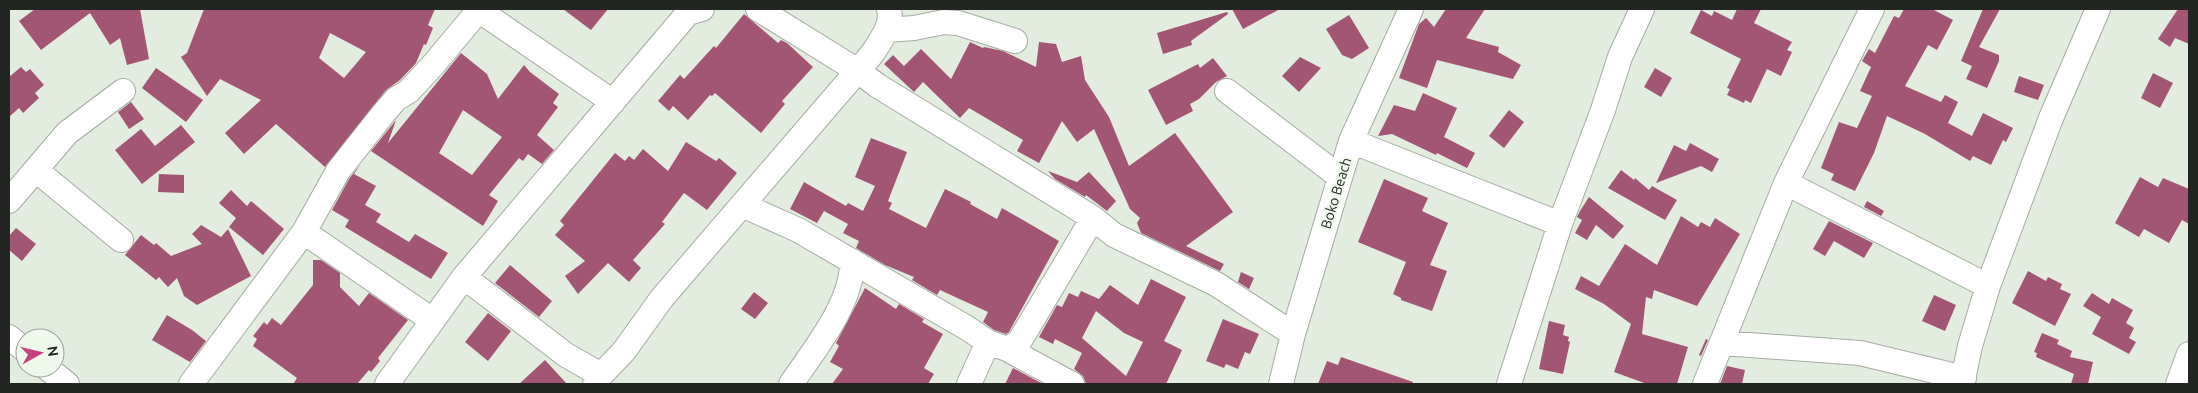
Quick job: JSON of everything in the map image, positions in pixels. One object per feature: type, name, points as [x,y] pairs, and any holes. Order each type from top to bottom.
[{"type":"street","points":[[191,384],[304,232],[338,171],[382,114],[396,99],[409,91],[433,65],[478,9],[613,102]]},
{"type":"street","points":[[387,384],[464,278],[688,13],[702,9]]},
{"type":"street","points":[[758,9],[858,71],[878,86],[1093,218],[1114,234],[1216,284],[1293,334]]},
{"type":"street","name":"Boko Beach","points":[[1281,384],[1293,334],[1351,141],[1411,9]]},
{"type":"street","points":[[1509,384],[1560,224],[1603,110],[1620,57],[1642,9]]},
{"type":"street","points":[[1705,384],[1786,184],[1872,9]]},
{"type":"street","points":[[1722,343],[1860,353],[1963,381],[1970,346],[1988,286],[2051,118],[2098,9]]},
{"type":"street","points":[[464,278],[598,380],[624,351],[662,298],[872,54],[888,19],[914,28],[944,22],[958,23],[1015,41]]},
{"type":"street","points":[[9,201],[67,133],[123,91]]},
{"type":"street","points":[[1227,92],[1340,177]]},
{"type":"street","points":[[1351,141],[1560,224]]},
{"type":"street","points":[[36,170],[122,240]]},
{"type":"street","points":[[1786,184],[1988,286]]},
{"type":"street","points":[[742,205],[798,230],[998,346],[1072,384]]},
{"type":"street","points":[[969,384],[998,346],[1019,342],[1093,218]]},
{"type":"street","points":[[304,232],[432,320]]},
{"type":"street","points":[[791,384],[829,326],[845,297],[850,283],[852,261]]},
{"type":"street","points":[[2178,384],[2189,354]]},
{"type":"building","points":[[35,9],[140,9],[149,59],[127,65],[120,38],[110,45],[90,13],[41,50],[19,21]]},
{"type":"building","points":[[204,9],[435,9],[428,25],[433,28],[416,63],[400,80],[386,90],[325,167],[276,124],[244,154],[225,133],[261,100],[220,79],[207,96],[181,57],[187,53]],"holes":[[[330,33],[366,52],[344,78],[319,58]]]},
{"type":"building","points":[[563,9],[608,9],[591,30]]},
{"type":"building","points":[[1232,9],[1280,9],[1243,29]]},
{"type":"building","points":[[1446,9],[1485,9],[1466,38],[1499,47],[1498,52],[1521,65],[1513,79],[1437,60],[1427,88],[1399,78],[1419,24],[1426,18],[1434,27]]},
{"type":"building","points":[[1737,9],[1761,9],[1754,23],[1792,42],[1787,50],[1792,52],[1781,76],[1767,69],[1751,103],[1745,100],[1744,103],[1727,95],[1730,89],[1727,88],[1741,59],[1690,33],[1701,10],[1712,16],[1714,11],[1732,20]]},
{"type":"building","points":[[1904,9],[1932,9],[1953,20],[1937,50],[1928,45],[1905,86],[1941,102],[1945,95],[1958,102],[1948,123],[1972,136],[1983,113],[2013,128],[2006,142],[2003,140],[1991,165],[1973,156],[1970,161],[1925,134],[1887,116],[1874,153],[1855,191],[1831,180],[1834,174],[1821,168],[1839,122],[1857,128],[1872,96],[1860,91],[1871,67],[1862,61],[1869,49],[1875,53],[1894,16],[1899,18]]},
{"type":"building","points":[[1983,9],[2000,9],[1979,47],[1999,55],[1999,61],[1987,88],[1966,79],[1972,66],[1961,61]]},
{"type":"building","points":[[2178,9],[2189,9],[2189,44],[2175,38],[2170,47],[2158,39]]},
{"type":"building","points":[[1227,12],[1228,14],[1191,41],[1192,45],[1163,54],[1157,33]]},
{"type":"building","points":[[744,14],[778,43],[781,40],[787,43],[813,67],[782,101],[785,104],[761,133],[715,93],[712,96],[710,95],[688,120],[673,106],[669,111],[658,101],[680,75],[684,79],[714,46],[716,48]]},
{"type":"building","points":[[1349,15],[1369,48],[1352,59],[1342,55],[1326,29]]},
{"type":"building","points":[[970,42],[983,48],[1003,51],[1036,67],[1039,42],[1056,44],[1062,62],[1081,56],[1085,80],[1109,117],[1129,166],[1175,133],[1233,212],[1186,246],[1224,264],[1220,271],[1141,233],[1137,223],[1140,218],[1130,209],[1094,129],[1077,142],[1062,121],[1039,163],[1017,151],[1023,140],[969,108],[960,118],[923,82],[914,92],[884,64],[893,55],[904,66],[921,49],[951,79]]},
{"type":"building","points":[[461,53],[487,74],[498,99],[524,65],[530,72],[559,94],[553,103],[558,107],[537,135],[554,150],[542,164],[528,154],[523,161],[519,158],[489,195],[498,201],[483,226],[371,151],[396,120],[388,143]],"holes":[[[463,110],[502,137],[472,175],[439,153]]]},
{"type":"building","points":[[1300,57],[1321,68],[1299,92],[1282,76]]},
{"type":"building","points":[[1213,58],[1227,76],[1216,82],[1199,99],[1190,104],[1193,111],[1166,125],[1148,90],[1198,64],[1200,68]]},
{"type":"building","points":[[21,67],[26,72],[30,69],[44,85],[35,93],[39,98],[23,113],[19,108],[9,117],[9,77]]},
{"type":"building","points":[[156,68],[203,100],[186,122],[142,88]]},
{"type":"building","points":[[1655,68],[1672,78],[1661,97],[1644,87]]},
{"type":"building","points":[[2153,73],[2173,83],[2160,108],[2141,98]]},
{"type":"building","points":[[2019,76],[2044,85],[2038,100],[2014,92]]},
{"type":"building","points":[[1423,93],[1457,108],[1444,137],[1475,153],[1467,168],[1392,134],[1378,136],[1394,105],[1415,111]]},
{"type":"building","points":[[131,102],[144,119],[129,129],[118,112]]},
{"type":"building","points":[[1509,110],[1524,122],[1504,148],[1489,136]]},
{"type":"building","points":[[181,125],[195,142],[142,184],[115,150],[141,129],[155,146]]},
{"type":"building","points":[[871,138],[907,152],[888,201],[892,203],[889,209],[926,228],[945,189],[971,202],[970,204],[997,219],[1002,208],[1059,241],[1009,332],[1006,334],[994,330],[983,322],[988,312],[940,290],[937,295],[912,280],[914,277],[885,265],[856,248],[859,241],[843,233],[848,224],[824,211],[817,223],[790,209],[804,182],[846,206],[848,203],[863,211],[875,186],[855,177]]},
{"type":"building","points":[[686,142],[716,161],[719,158],[737,173],[707,210],[684,193],[662,222],[665,224],[633,260],[641,268],[629,282],[608,263],[578,294],[565,276],[585,261],[555,235],[564,225],[560,221],[615,153],[625,161],[629,156],[634,160],[643,149],[668,171]]},
{"type":"building","points":[[1690,143],[1719,159],[1712,172],[1701,166],[1656,183],[1674,145],[1686,151]]},
{"type":"building","points":[[360,165],[354,174],[376,186],[365,205],[381,214],[376,222],[409,242],[415,234],[448,253],[431,279],[345,227],[349,220],[332,210],[349,179]]},
{"type":"building","points":[[1621,170],[1634,180],[1635,178],[1649,190],[1652,186],[1677,200],[1665,220],[1608,188]]},
{"type":"building","points":[[1048,171],[1077,182],[1089,172],[1116,201],[1107,211],[1086,195],[1085,197],[1055,179]]},
{"type":"building","points":[[159,174],[184,175],[184,193],[158,192]]},
{"type":"building","points":[[2140,177],[2158,187],[2163,178],[2189,189],[2189,224],[2182,220],[2169,243],[2144,229],[2139,237],[2115,223]]},
{"type":"building","points":[[1384,179],[1428,198],[1422,211],[1448,223],[1430,265],[1447,271],[1432,311],[1401,300],[1401,298],[1393,294],[1406,262],[1358,242]]},
{"type":"building","points":[[231,190],[247,206],[251,201],[284,229],[263,255],[229,227],[236,218],[219,203]]},
{"type":"building","points":[[1589,197],[1624,226],[1613,239],[1596,225],[1587,240],[1575,233],[1582,220],[1577,217]]},
{"type":"building","points":[[1867,201],[1884,211],[1881,216],[1864,207]]},
{"type":"building","points":[[1681,216],[1698,227],[1701,222],[1710,227],[1715,218],[1740,234],[1697,306],[1654,290],[1652,299],[1646,297],[1642,334],[1688,347],[1677,384],[1647,384],[1614,372],[1631,324],[1604,304],[1575,289],[1581,276],[1599,286],[1625,244],[1657,265]]},
{"type":"building","points":[[1829,221],[1873,243],[1864,258],[1834,241],[1825,256],[1813,249]]},
{"type":"building","points":[[201,225],[221,237],[228,229],[251,276],[197,305],[184,296],[177,278],[168,287],[159,277],[156,280],[125,255],[141,235],[154,245],[156,243],[171,256],[202,244],[192,234]]},
{"type":"building","points":[[16,228],[36,244],[22,261],[9,250],[9,236]]},
{"type":"building","points":[[313,260],[321,260],[340,273],[340,287],[359,306],[369,293],[408,320],[378,358],[380,361],[357,384],[293,384],[297,378],[253,346],[257,339],[253,336],[264,322],[267,325],[272,318],[281,325],[313,285]]},
{"type":"building","points":[[510,265],[552,301],[539,317],[495,283]]},
{"type":"building","points":[[2028,271],[2046,281],[2048,277],[2062,284],[2060,289],[2071,294],[2055,326],[2012,303]]},
{"type":"building","points":[[1241,272],[1254,278],[1249,289],[1238,282]]},
{"type":"building","points":[[1151,279],[1186,297],[1164,341],[1182,350],[1166,384],[1086,384],[1083,376],[1074,369],[1082,353],[1055,339],[1053,344],[1039,337],[1057,305],[1062,307],[1069,293],[1078,297],[1081,291],[1099,299],[1110,285],[1138,305]],"holes":[[[1096,311],[1124,333],[1143,342],[1126,376],[1082,338]]]},
{"type":"building","points":[[865,288],[896,309],[899,304],[924,319],[922,322],[943,334],[924,368],[934,374],[928,384],[832,384],[843,369],[830,362],[839,346],[836,343]]},
{"type":"building","points":[[754,292],[768,303],[755,319],[741,309]]},
{"type":"building","points":[[2092,293],[2109,304],[2112,298],[2133,310],[2126,323],[2134,328],[2129,338],[2136,342],[2129,354],[2092,334],[2101,317],[2083,306]]},
{"type":"building","points":[[1934,295],[1956,305],[1945,331],[1922,321]]},
{"type":"building","points":[[488,313],[511,331],[488,361],[465,342]]},
{"type":"building","points":[[167,315],[206,341],[190,362],[152,340]]},
{"type":"building","points":[[1223,319],[1259,334],[1250,354],[1245,352],[1238,369],[1226,364],[1224,368],[1206,361]]},
{"type":"building","points":[[1549,321],[1565,325],[1563,335],[1569,337],[1568,341],[1570,342],[1563,374],[1539,369]]},
{"type":"building","points":[[2042,333],[2059,340],[2057,344],[2072,351],[2070,357],[2093,362],[2088,384],[2071,384],[2074,374],[2036,357],[2037,353],[2034,352]]},
{"type":"building","points":[[1706,339],[1708,340],[1701,356],[1699,355]]},
{"type":"building","points":[[1341,357],[1413,382],[1412,384],[1318,384],[1327,361],[1338,365]]},
{"type":"building","points":[[545,360],[567,384],[519,384]]},
{"type":"building","points":[[1727,366],[1745,370],[1742,384],[1720,384]]},
{"type":"building","points":[[1013,368],[1043,384],[1005,384]]}]
